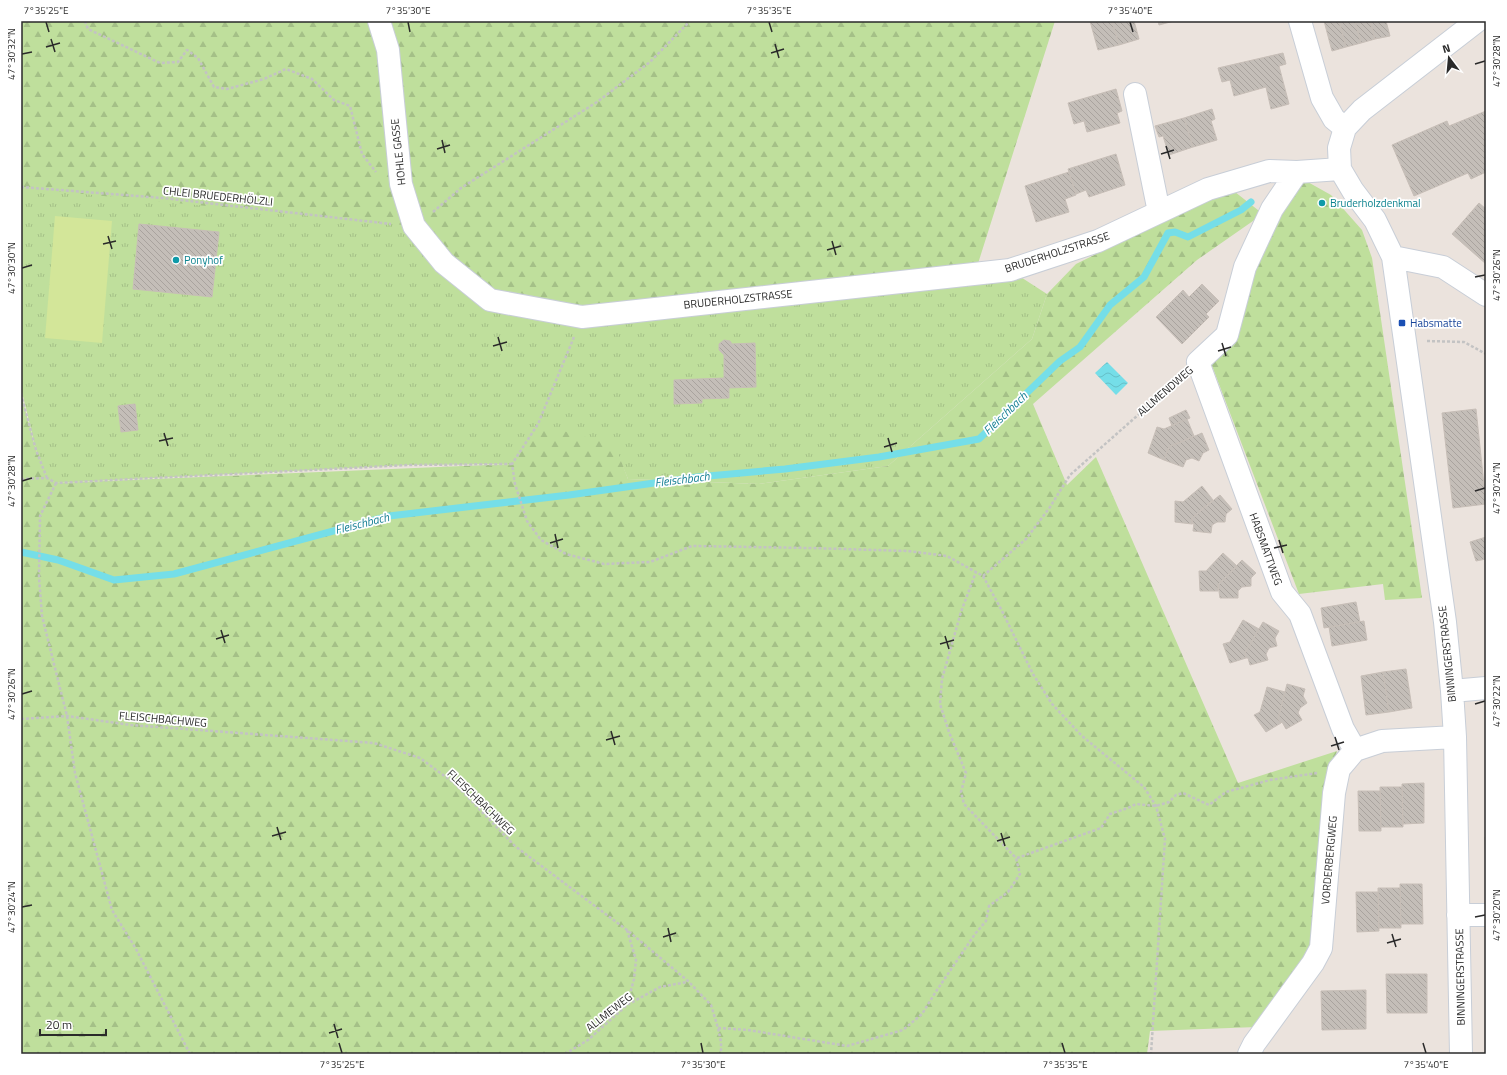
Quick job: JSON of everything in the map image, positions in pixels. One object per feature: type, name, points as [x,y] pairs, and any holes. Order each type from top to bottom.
[{"type":"street","name":"HOHLE GASSE","points":[[379,21],[388,50],[401,184],[414,226],[444,263],[490,300],[582,317]]},
{"type":"street","points":[[1300,21],[1322,98],[1334,119],[1345,128]]},
{"type":"street","points":[[1477,21],[1362,110],[1345,128],[1339,148],[1340,169],[1353,191],[1375,220],[1393,256],[1443,267],[1486,295]]},
{"type":"street","points":[[1135,94],[1159,212]]},
{"type":"street","name":"BRUDERHOLZSTRASSE","points":[[582,317],[1010,270],[1098,241],[1208,189],[1269,171],[1297,172],[1340,169]]},
{"type":"street","name":"ALLMENDWEG","points":[[1198,362],[1227,335],[1245,267],[1272,209],[1297,172]]},
{"type":"street","name":"BINNINGERSTRASSE","points":[[1393,256],[1445,622],[1452,691],[1455,737],[1461,1054]]},
{"type":"street","name":"HABSMATTWEG","points":[[1198,362],[1282,592],[1300,614],[1343,729],[1356,750]]},
{"type":"street","points":[[1452,691],[1486,688]]},
{"type":"street","points":[[1339,769],[1356,750],[1382,741],[1455,737]]},
{"type":"street","name":"VORDERBERGWEG","points":[[1249,1054],[1254,1044],[1313,963],[1321,948],[1334,793],[1339,769]]},
{"type":"street","points":[[1458,915],[1486,914]]},
{"type":"path","points":[[85,21],[88,29],[160,63],[178,62],[187,50],[198,58],[214,87],[226,89],[264,79],[286,70],[312,78],[334,100],[350,106],[362,154],[381,177],[401,184]]},
{"type":"path","points":[[414,226],[461,188],[597,102],[650,62],[690,21]]},
{"type":"path","name":"CHLEI BRUEDERHÖLZLI","points":[[21,187],[163,198],[414,226]]},
{"type":"path","points":[[582,317],[538,424],[512,464],[516,484],[527,521],[542,540],[566,554],[604,564],[650,562],[692,546],[908,551],[947,556],[983,576],[1033,674],[1052,704],[1082,736],[1144,787],[1156,806],[1165,839],[1151,1054]]},
{"type":"path","points":[[1404,341],[1464,342],[1486,354]]},
{"type":"path","name":"ALLMENDWEG","points":[[983,576],[1026,539],[1050,507],[1070,475],[1198,362]]},
{"type":"path","points":[[21,394],[36,450],[47,478]]},
{"type":"path","points":[[21,479],[47,478],[56,483],[409,465],[512,464]]},
{"type":"path","points":[[56,483],[40,516],[39,577],[42,616],[67,716],[75,774],[112,910],[136,949],[190,1054]]},
{"type":"path","points":[[718,1028],[748,1030],[847,1046],[903,1030],[922,1014],[975,934],[986,921],[989,906],[1008,892],[1020,874],[1016,858],[964,804],[961,792],[966,773],[949,732],[940,704],[942,679],[961,612],[976,572]]},
{"type":"path","name":"FLEISCHBACHWEG","points":[[21,719],[67,716],[131,726],[374,743],[420,758],[454,783],[515,846],[627,930],[688,981],[711,1005],[721,1042],[721,1054]]},
{"type":"path","points":[[1016,858],[1101,828],[1110,814],[1136,804],[1156,806],[1170,802],[1176,794],[1183,793],[1209,805],[1226,792],[1270,780],[1339,769]]},
{"type":"path","points":[[627,930],[636,960],[634,979],[627,1005]]},
{"type":"path","name":"ALLMEWEG","points":[[566,1054],[588,1040],[627,1005],[660,988],[688,981]]},
{"type":"green space","points":[[21,21],[1055,21],[975,273],[582,317],[490,300],[414,226],[21,188]]},
{"type":"green space","points":[[1306,181],[1331,195],[1362,230],[1372,258],[1422,598],[1385,600],[1383,584],[1299,594],[1209,358],[1278,209]]},
{"type":"green space","points":[[21,187],[1010,270],[1047,294],[1032,339],[888,466],[759,484],[628,479],[614,445],[512,464],[409,465],[56,483],[47,478],[36,450],[21,388]]},
{"type":"green space","points":[[1230,188],[1263,214],[1197,260],[1033,404],[1067,485],[1096,457],[1238,783],[1337,751],[1325,791],[1311,953],[1257,1027],[1150,1031],[1147,1054],[21,1054],[21,394],[36,450],[47,477],[56,483],[511,464],[538,424],[615,445],[628,479],[759,484],[888,466],[1032,339],[1047,294],[1076,264]]},
{"type":"green space","points":[[55,216],[112,221],[102,343],[45,338]]},
{"type":"water","points":[[1107,362],[1128,383],[1116,395],[1095,373]]},
{"type":"building","points":[[1090,21],[1112,21],[1119,45],[1098,50]]},
{"type":"building","points":[[1112,21],[1134,21],[1139,39],[1119,45]]},
{"type":"building","points":[[1158,21],[1174,21],[1159,25]]},
{"type":"building","points":[[1324,21],[1339,21],[1346,47],[1332,51]]},
{"type":"building","points":[[1339,21],[1355,21],[1361,43],[1346,47]]},
{"type":"building","points":[[1355,21],[1370,21],[1375,39],[1361,43]]},
{"type":"building","points":[[1370,21],[1386,21],[1390,36],[1375,39]]},
{"type":"building","points":[[1283,53],[1286,64],[1279,66],[1289,104],[1271,109],[1266,87],[1234,96],[1230,80],[1222,82],[1218,68]]},
{"type":"building","points":[[1116,89],[1122,111],[1117,113],[1120,123],[1087,132],[1084,121],[1074,124],[1068,103]]},
{"type":"building","points":[[1212,109],[1215,119],[1211,121],[1217,140],[1193,147],[1184,118]]},
{"type":"building","points":[[1486,111],[1486,172],[1471,179],[1468,173],[1414,196],[1392,145],[1447,121],[1449,126]]},
{"type":"building","points":[[1184,118],[1193,147],[1169,155],[1163,136],[1159,137],[1155,126]]},
{"type":"building","points":[[1116,154],[1125,185],[1089,197],[1086,190],[1076,194],[1068,169]]},
{"type":"building","points":[[1069,172],[1076,195],[1065,199],[1069,212],[1036,222],[1025,186]]},
{"type":"building","points":[[1479,203],[1486,209],[1486,264],[1452,234]]},
{"type":"building","name":"Ponyhof","points":[[139,224],[219,232],[212,297],[133,289]]},
{"type":"building","points":[[1202,284],[1219,301],[1206,314],[1209,317],[1182,344],[1156,317],[1183,290],[1189,297]]},
{"type":"building","points":[[724,340],[730,341],[732,344],[755,343],[756,387],[729,388],[729,398],[702,399],[702,403],[674,404],[674,380],[724,378],[724,355],[719,350],[719,344]]},
{"type":"building","points":[[135,404],[138,430],[121,432],[118,406]]},
{"type":"building","points":[[1476,409],[1486,504],[1453,508],[1442,413]]},
{"type":"building","points":[[1186,410],[1190,418],[1172,426],[1169,418]]},
{"type":"building","points":[[1187,419],[1194,436],[1169,447],[1164,460],[1148,453],[1157,427],[1164,429]]},
{"type":"building","points":[[1202,433],[1209,450],[1203,453],[1199,461],[1192,458],[1186,460],[1183,467],[1164,460],[1169,447]]},
{"type":"building","points":[[1202,486],[1213,500],[1192,518],[1192,524],[1175,522],[1175,501],[1183,502]]},
{"type":"building","points":[[1220,495],[1232,509],[1226,514],[1225,522],[1217,522],[1212,525],[1211,533],[1193,531],[1194,523],[1192,524],[1192,518]]},
{"type":"building","points":[[1486,537],[1486,559],[1476,561],[1470,542]]},
{"type":"building","points":[[1223,553],[1237,566],[1218,585],[1218,591],[1200,591],[1199,571],[1206,571]]},
{"type":"building","points":[[1242,560],[1256,573],[1251,578],[1251,586],[1242,587],[1238,591],[1238,598],[1220,598],[1218,585]]},
{"type":"building","points":[[1356,602],[1360,622],[1324,628],[1321,608]]},
{"type":"building","points":[[1243,620],[1259,629],[1245,653],[1246,658],[1230,663],[1223,644],[1230,642]]},
{"type":"building","points":[[1364,621],[1367,640],[1332,646],[1329,627]]},
{"type":"building","points":[[1263,622],[1279,631],[1275,638],[1277,646],[1269,648],[1266,654],[1268,660],[1250,665],[1245,653]]},
{"type":"building","points":[[1406,669],[1412,708],[1389,712],[1383,672]]},
{"type":"building","points":[[1383,672],[1389,712],[1366,715],[1361,676]]},
{"type":"building","points":[[1287,684],[1305,689],[1303,696],[1307,703],[1300,708],[1298,713],[1302,720],[1286,729],[1282,722],[1281,723],[1278,719]]},
{"type":"building","points":[[1267,687],[1285,692],[1278,719],[1281,723],[1266,732],[1254,715],[1260,712]]},
{"type":"building","points":[[1424,783],[1424,823],[1403,824],[1402,784]]},
{"type":"building","points":[[1380,787],[1402,787],[1403,827],[1381,827]]},
{"type":"building","points":[[1358,791],[1380,791],[1381,831],[1359,831]]},
{"type":"building","points":[[1486,836],[1486,873],[1485,837]]},
{"type":"building","points":[[1400,884],[1422,884],[1423,924],[1401,924]]},
{"type":"building","points":[[1378,888],[1400,888],[1401,928],[1379,928]]},
{"type":"building","points":[[1356,892],[1378,892],[1379,931],[1357,932]]},
{"type":"building","points":[[1386,974],[1427,974],[1427,1013],[1387,1013]]},
{"type":"building","points":[[1366,990],[1366,1029],[1322,1030],[1321,991]]},
{"type":"waterway","name":"Fleischbach","points":[[21,552],[58,560],[114,580],[174,574],[389,516],[569,495],[697,477],[785,469],[879,457],[979,439],[1060,361],[1080,347],[1110,305],[1144,277],[1168,233],[1175,232],[1188,237],[1241,210],[1251,202]]},
{"type":"place","name":"Bruderholzdenkmal","points":[[1322,203]]},
{"type":"place","name":"Ponyhof","points":[[176,260]]},
{"type":"place","name":"Habsmatte","points":[[1402,323]]}]
